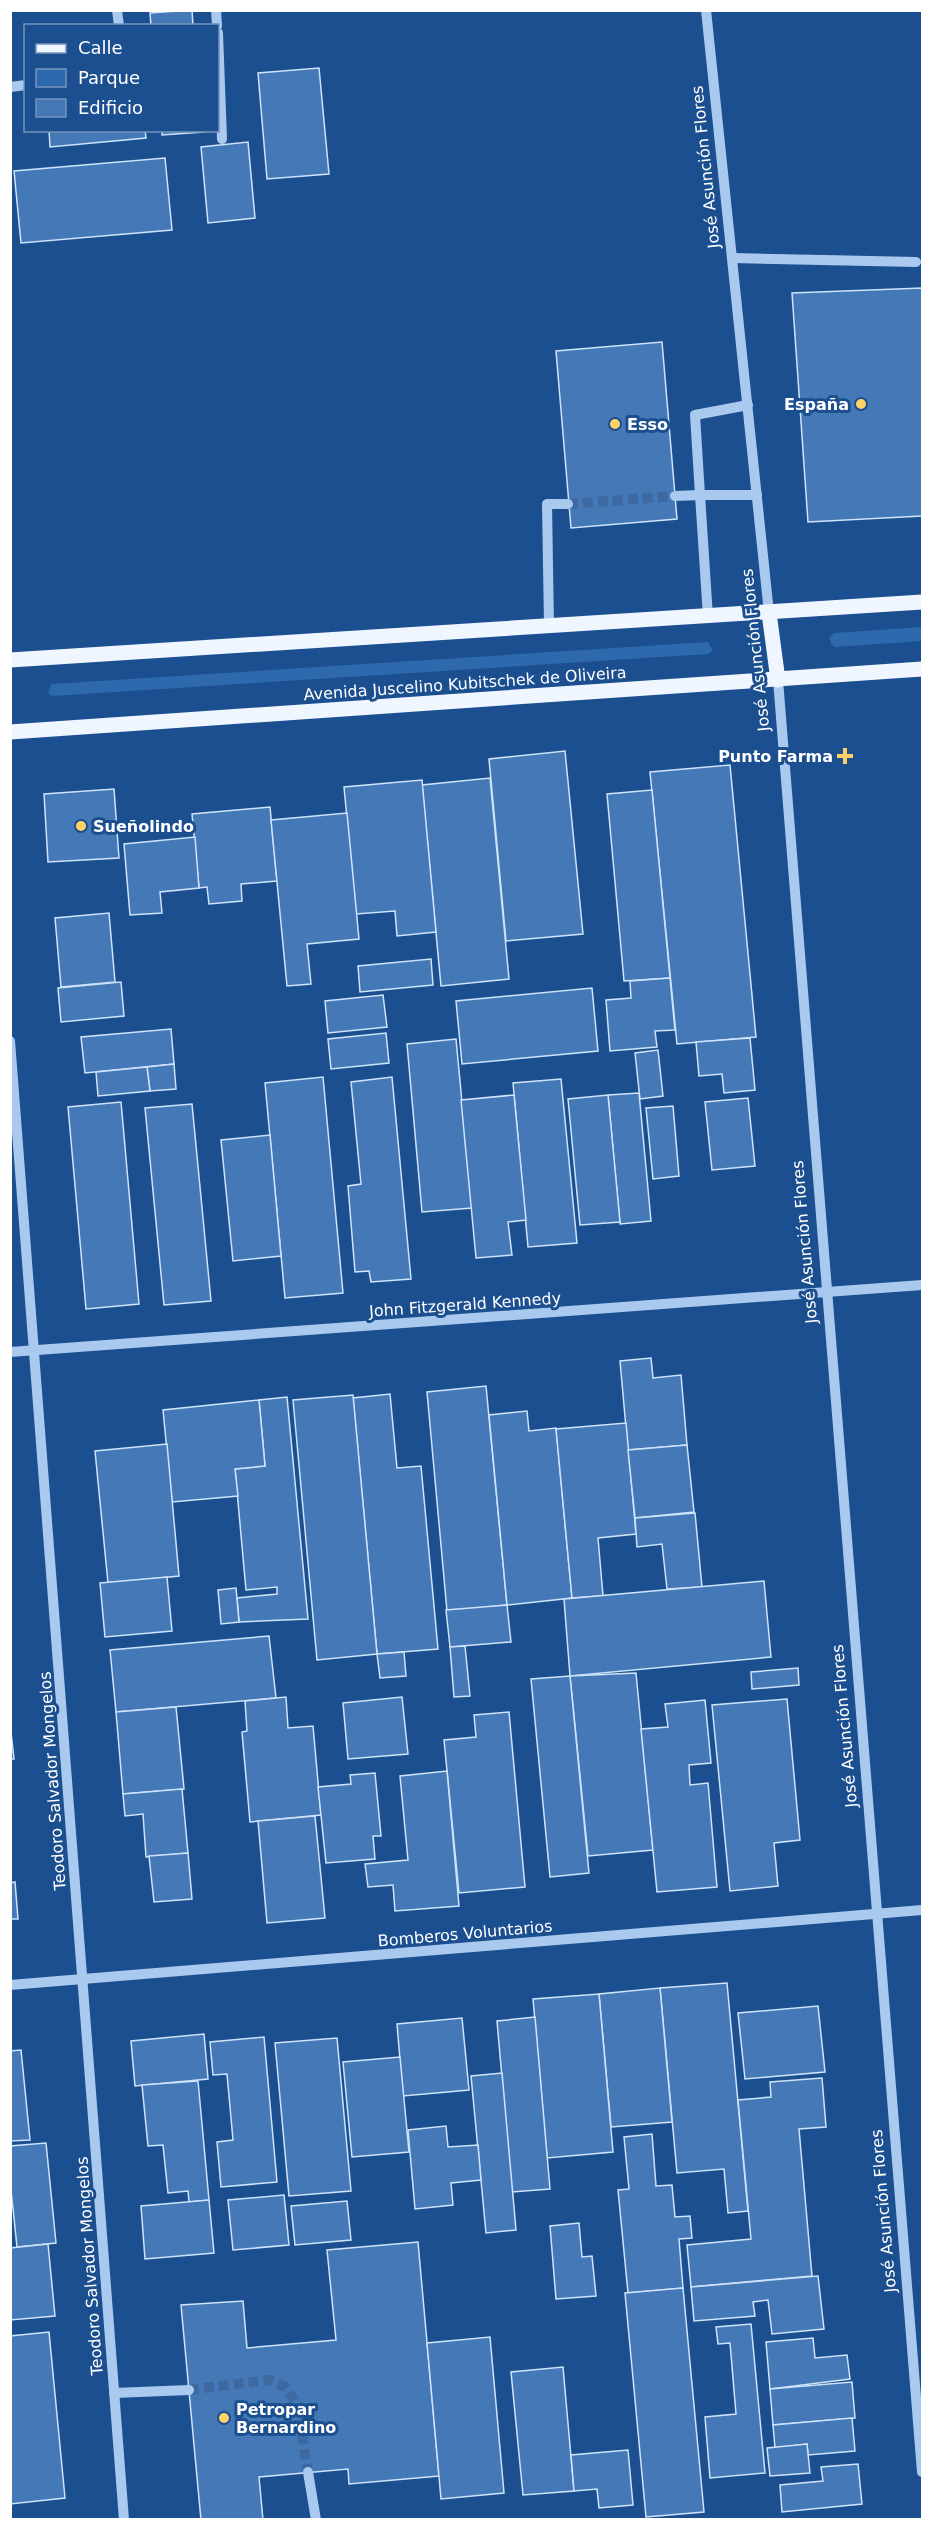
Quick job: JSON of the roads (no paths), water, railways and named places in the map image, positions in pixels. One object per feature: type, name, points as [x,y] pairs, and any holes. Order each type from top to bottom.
[{"type":"main road","points":[[10,660],[922,602]]},
{"type":"main road","name":"José Asunción Flores","points":[[769,613],[778,680]]},
{"type":"main road","name":"Avenida Juscelino Kubitschek de Oliveira","points":[[10,732],[922,669]]},
{"type":"street","name":"José Asunción Flores","points":[[706,10],[769,613]]},
{"type":"street","points":[[219,60],[222,139]]},
{"type":"street","points":[[732,258],[916,262]]},
{"type":"street","points":[[708,616],[695,415],[748,405]]},
{"type":"street","points":[[675,496],[757,495]]},
{"type":"street","points":[[549,626],[547,504],[568,504]]},
{"type":"street","name":"José Asunción Flores","points":[[778,680],[922,2472]]},
{"type":"street","name":"Teodoro Salvador Mongelos","points":[[10,1041],[124,2520]]},
{"type":"street","name":"John Fitzgerald Kennedy","points":[[10,1352],[922,1285]]},
{"type":"street","name":"Bomberos Voluntarios","points":[[10,1985],[922,1910]]},
{"type":"street","points":[[114,2393],[189,2390]]},
{"type":"street","points":[[308,2472],[316,2520]]},
{"type":"tunnel","points":[[568,504],[675,496]]},
{"type":"tunnel","points":[[189,2390],[270,2380],[286,2387],[297,2405],[308,2472]]},
{"type":"place","name":"España","points":[[861,404]]},
{"type":"place","name":"Esso","points":[[615,424]]},
{"type":"place","name":"Punto Farma","points":[[845,756]]},
{"type":"place","name":"Sueñolindo","points":[[81,826]]},
{"type":"place","name":"Petropar Bernardino","points":[[224,2418]]}]
